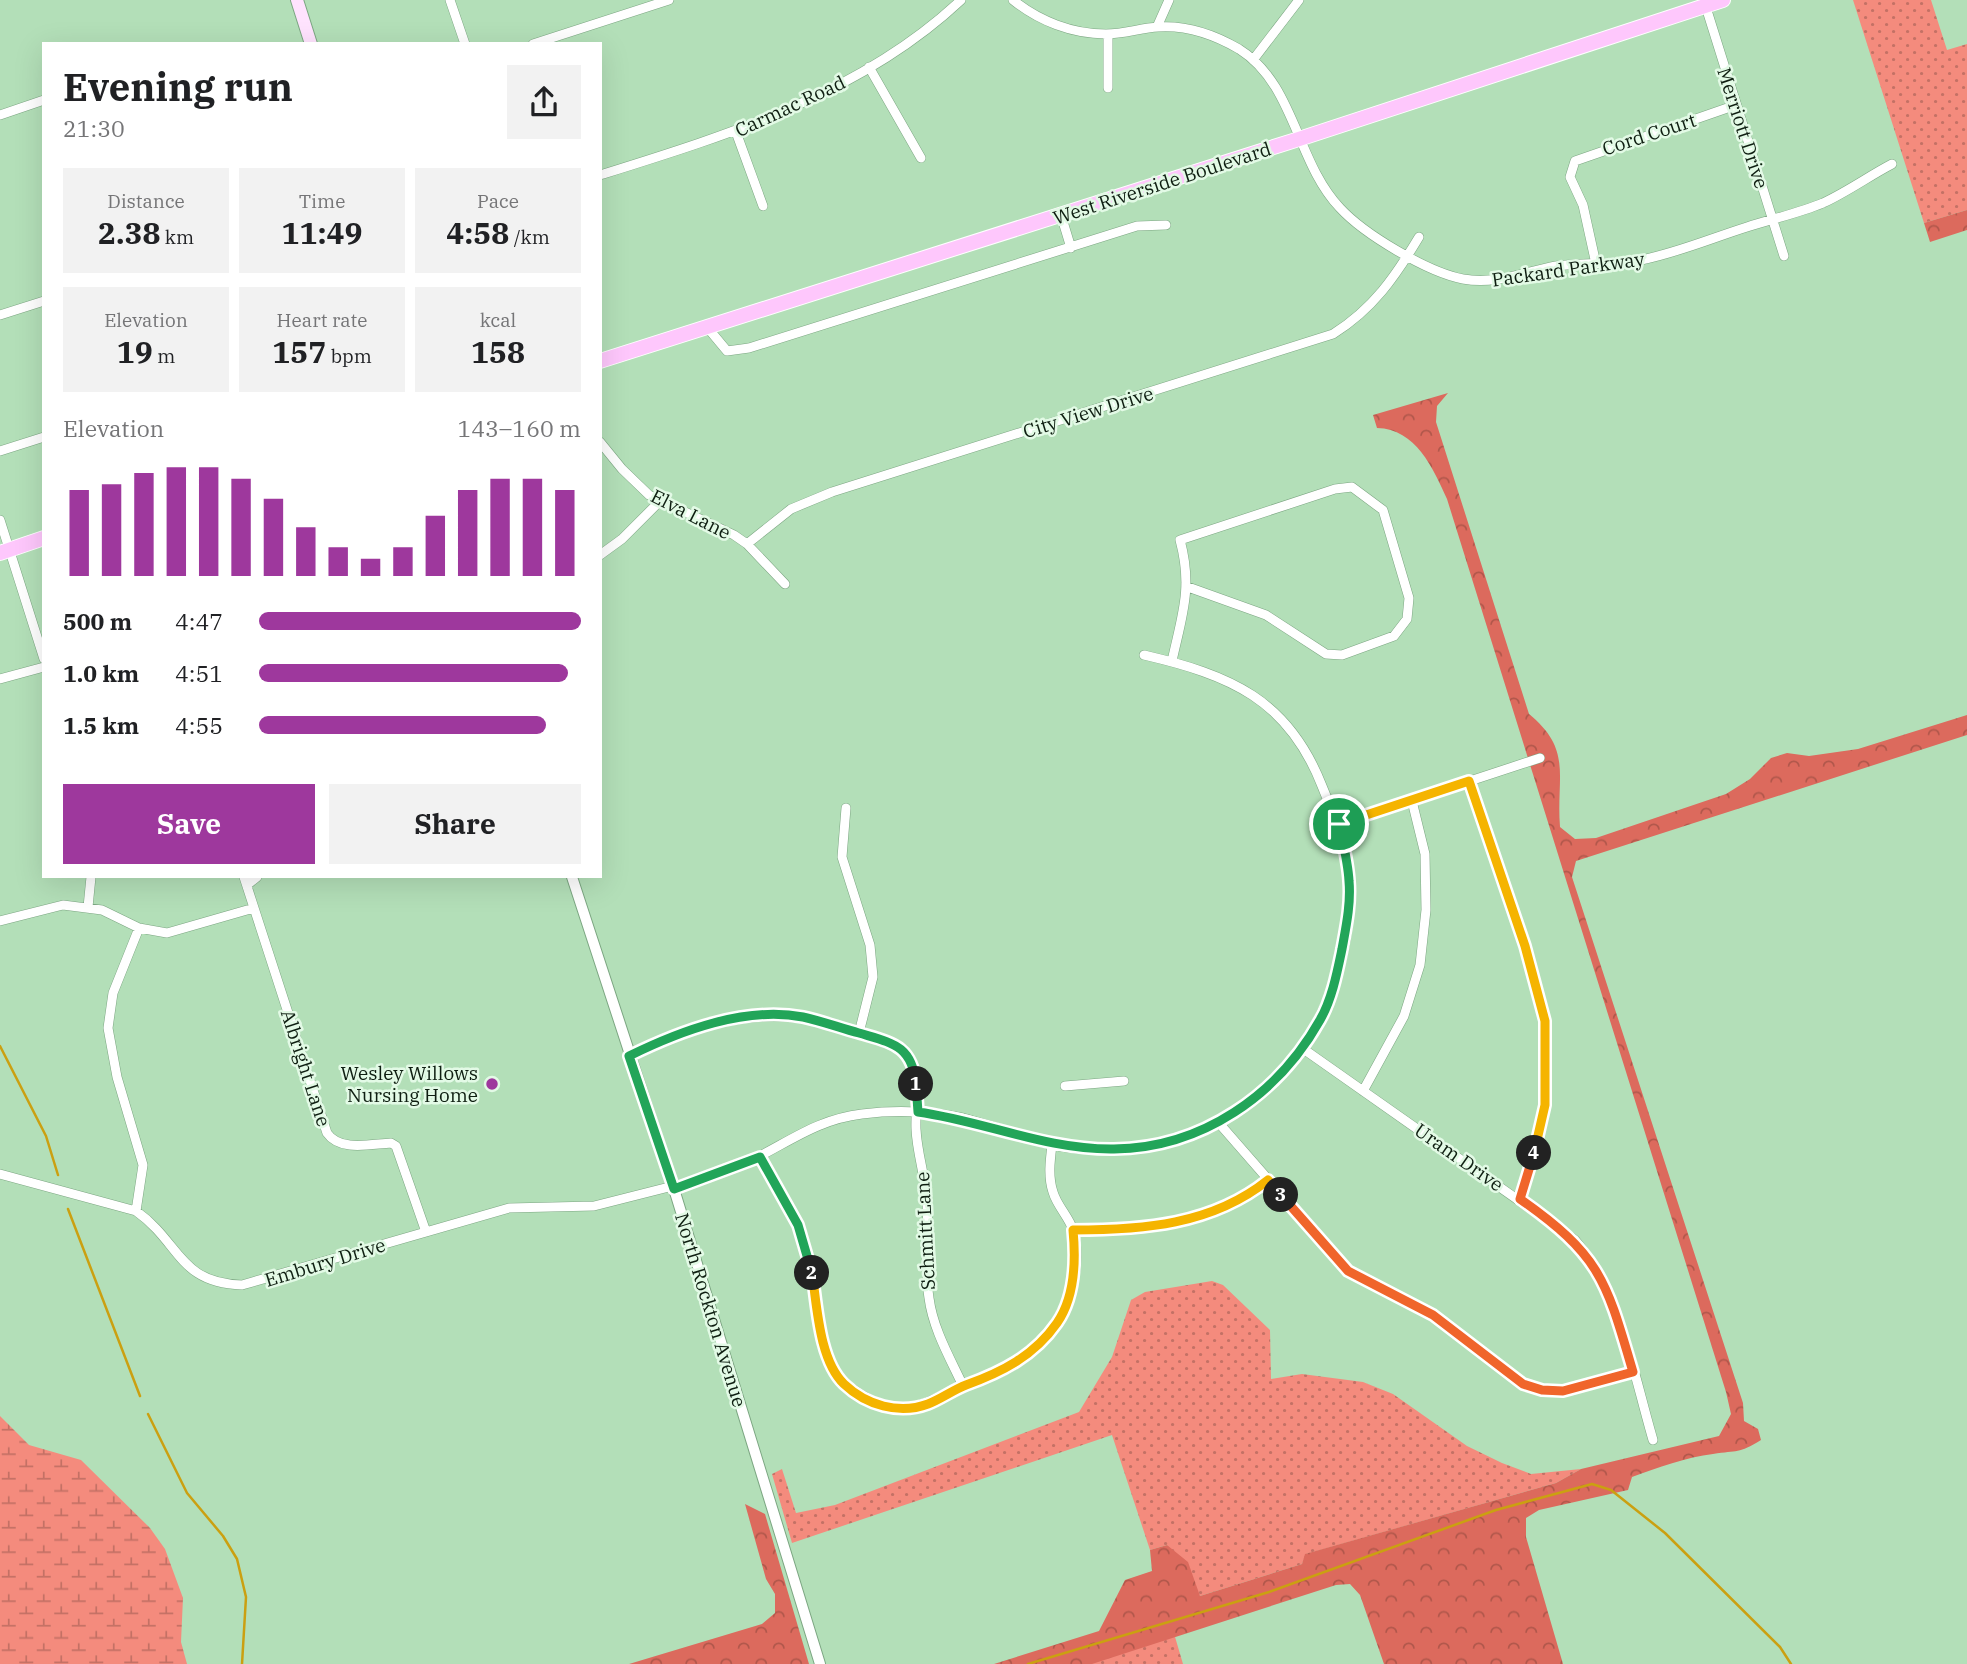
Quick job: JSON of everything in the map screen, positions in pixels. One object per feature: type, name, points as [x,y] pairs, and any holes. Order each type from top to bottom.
[{"type":"main road","points":[[297,0],[310,42]]},
{"type":"main road","name":"West Riverside Boulevard","points":[[602,360],[1299,139],[1704,3],[1723,0]]},
{"type":"main road","points":[[5,551],[42,539]]},
{"type":"street","points":[[450,0],[464,42]]},
{"type":"street","points":[[539,42],[669,0]]},
{"type":"street","name":"Carmac Road","points":[[602,174],[736,132],[808,100],[910,42],[961,0]]},
{"type":"street","name":"Packard Parkway","points":[[1013,0],[1040,18],[1066,28],[1108,34],[1178,26],[1221,40],[1253,60],[1276,89],[1314,172],[1338,206],[1354,222],[1442,273],[1478,280],[1500,280],[1559,266],[1653,257],[1822,203],[1892,164]]},
{"type":"street","points":[[1157,27],[1169,0]]},
{"type":"street","points":[[1253,60],[1299,0]]},
{"type":"street","name":"Merriott Drive","points":[[1704,3],[1784,256]]},
{"type":"street","points":[[1108,34],[1108,88]]},
{"type":"street","points":[[869,67],[921,158]]},
{"type":"street","points":[[0,115],[42,101]]},
{"type":"street","name":"Cord Court","points":[[1596,264],[1584,212],[1570,171],[1575,161],[1582,156],[1735,106]]},
{"type":"street","points":[[736,132],[763,206]]},
{"type":"street","points":[[1061,215],[1070,248]]},
{"type":"street","points":[[707,327],[724,349],[733,352],[1137,226],[1166,225]]},
{"type":"street","name":"City View Drive","points":[[747,544],[791,509],[832,492],[1333,334],[1368,308],[1389,286],[1419,237]]},
{"type":"street","points":[[0,315],[42,302]]},
{"type":"street","points":[[0,451],[42,438]]},
{"type":"street","name":"Elva Lane","points":[[602,444],[622,469],[660,501],[709,521],[747,544],[785,584]]},
{"type":"street","points":[[1171,661],[1188,586],[1180,540],[1335,489],[1352,487],[1367,495],[1383,510],[1409,598],[1407,619],[1394,636],[1342,655],[1326,654],[1266,615],[1188,586]]},
{"type":"street","points":[[602,554],[622,539],[660,501]]},
{"type":"street","points":[[0,520],[5,551],[42,653]]},
{"type":"street","name":"Embury Drive","points":[[2,1175],[136,1211],[155,1224],[184,1264],[198,1276],[226,1284],[258,1283],[509,1208],[594,1206],[673,1187],[760,1157],[785,1140],[819,1124],[860,1114],[918,1112],[963,1118],[1052,1145],[1116,1149],[1146,1146],[1204,1129],[1263,1092],[1302,1048],[1321,1019],[1331,994],[1345,931],[1349,883],[1339,824],[1306,749],[1284,719],[1252,693],[1229,680],[1144,655]]},
{"type":"street","points":[[0,679],[42,668]]},
{"type":"street","points":[[1339,824],[1540,758]]},
{"type":"street","points":[[1469,781],[1525,946],[1545,1021],[1545,1105],[1520,1199]]},
{"type":"street","points":[[1363,1091],[1404,1016],[1420,965],[1426,911],[1425,854],[1412,801]]},
{"type":"street","points":[[629,1056],[671,1035],[753,1015],[801,1017],[859,1033],[873,977],[870,945],[842,857],[846,808]]},
{"type":"street","points":[[88,906],[91,878]]},
{"type":"street","name":"North Rockton Avenue","points":[[572,878],[673,1187],[820,1664]]},
{"type":"street","name":"Albright Lane","points":[[246,881],[327,1133],[336,1142],[345,1145],[391,1143],[396,1146],[426,1231]]},
{"type":"street","points":[[0,921],[48,906],[88,906],[118,916],[139,928],[167,933],[254,908]]},
{"type":"street","points":[[136,1211],[143,1165],[117,1077],[108,1028],[113,993],[139,928]]},
{"type":"street","name":"Schmitt Lane","points":[[859,1033],[892,1043],[908,1055],[915,1069],[918,1112],[916,1129],[928,1203],[929,1299],[933,1320],[964,1386]]},
{"type":"street","name":"Uram Drive","points":[[1302,1048],[1575,1240],[1590,1259],[1613,1305],[1653,1440]]},
{"type":"street","points":[[1065,1086],[1124,1081]]},
{"type":"street","points":[[1218,1122],[1348,1271],[1433,1315],[1523,1384],[1542,1390],[1563,1391],[1633,1372]]},
{"type":"street","points":[[760,1157],[798,1225],[810,1263],[825,1353],[844,1384],[887,1408],[926,1405],[964,1386],[1006,1370],[1031,1352],[1058,1322],[1073,1282],[1076,1260],[1073,1230],[1053,1193],[1049,1174],[1052,1145]]},
{"type":"street","points":[[1073,1230],[1158,1227],[1190,1219],[1250,1195],[1268,1180]]},
{"type":"green space","points":[[1853,0],[1931,0],[1947,50],[1967,44],[1967,210],[1924,223]]},
{"type":"green space","points":[[1967,210],[1967,230],[1930,242],[1924,223]]},
{"type":"green space","points":[[1448,393],[1437,406],[1436,422],[1529,714],[1543,727],[1557,752],[1560,765],[1560,827],[1575,839],[1596,838],[1726,794],[1750,779],[1771,758],[1787,753],[1809,756],[1858,749],[1967,715],[1967,735],[1576,861],[1572,877],[1743,1403],[1744,1421],[1758,1429],[1761,1440],[1738,1451],[1703,1455],[1662,1467],[1632,1477],[1628,1490],[1539,1510],[1526,1518],[1526,1537],[1563,1664],[1384,1664],[1360,1595],[1350,1584],[1336,1585],[1092,1664],[994,1664],[1099,1631],[1125,1580],[1152,1571],[1150,1550],[1167,1545],[1188,1562],[1200,1596],[1302,1564],[1305,1554],[1556,1483],[1581,1469],[1719,1436],[1731,1414],[1447,499],[1421,452],[1402,435],[1377,428],[1373,415]]},
{"type":"green space","points":[[1212,1281],[1223,1285],[1270,1330],[1271,1379],[1302,1374],[1363,1382],[1393,1394],[1467,1446],[1502,1463],[1531,1474],[1581,1469],[1556,1483],[1306,1554],[1302,1564],[1200,1596],[1167,1545],[1150,1550],[1112,1435],[792,1543],[772,1474],[782,1469],[796,1513],[835,1505],[1079,1412],[1112,1357],[1131,1300],[1145,1292]]},
{"type":"green space","points":[[0,1416],[29,1445],[81,1460],[150,1528],[165,1549],[183,1598],[181,1642],[187,1664],[0,1664]]},
{"type":"green space","points":[[745,1504],[765,1514],[809,1664],[629,1664],[762,1624],[775,1613],[775,1594],[766,1579]]},
{"type":"green space","points":[[1173,1630],[1183,1664],[1067,1664]]},
{"type":"waterway","points":[[0,1046],[46,1136],[58,1175]]},
{"type":"waterway","points":[[68,1209],[140,1396]]},
{"type":"waterway","points":[[148,1414],[187,1493],[223,1536],[237,1559],[246,1597],[242,1664]]},
{"type":"waterway","points":[[1028,1664],[1269,1592],[1496,1510],[1592,1484],[1611,1490],[1665,1533],[1780,1647],[1791,1664]]},
{"type":"place","name":"Wesley Willows Nursing Home","points":[[492,1084]]},
{"type":"route","points":[[1469,781],[1538,986],[1545,1021],[1545,1105],[1530,1171],[1520,1199],[1575,1240],[1590,1259],[1601,1276],[1613,1305],[1633,1372],[1580,1389],[1563,1391],[1542,1390],[1523,1384],[1433,1315],[1348,1271],[1268,1180],[1250,1195],[1201,1216],[1158,1227],[1073,1230],[1076,1260],[1073,1282],[1058,1322],[1031,1352],[1006,1370],[964,1386],[926,1405],[887,1408],[844,1384],[833,1370],[825,1353],[810,1263],[798,1225],[760,1157],[674,1189],[629,1056],[671,1035],[753,1015],[801,1017],[892,1043],[908,1055],[915,1069],[918,1112],[963,1118],[1052,1145],[1081,1149],[1146,1146],[1204,1129],[1232,1115],[1263,1092],[1289,1067],[1321,1019],[1331,994],[1349,905],[1346,857],[1339,824],[1469,781]]}]
